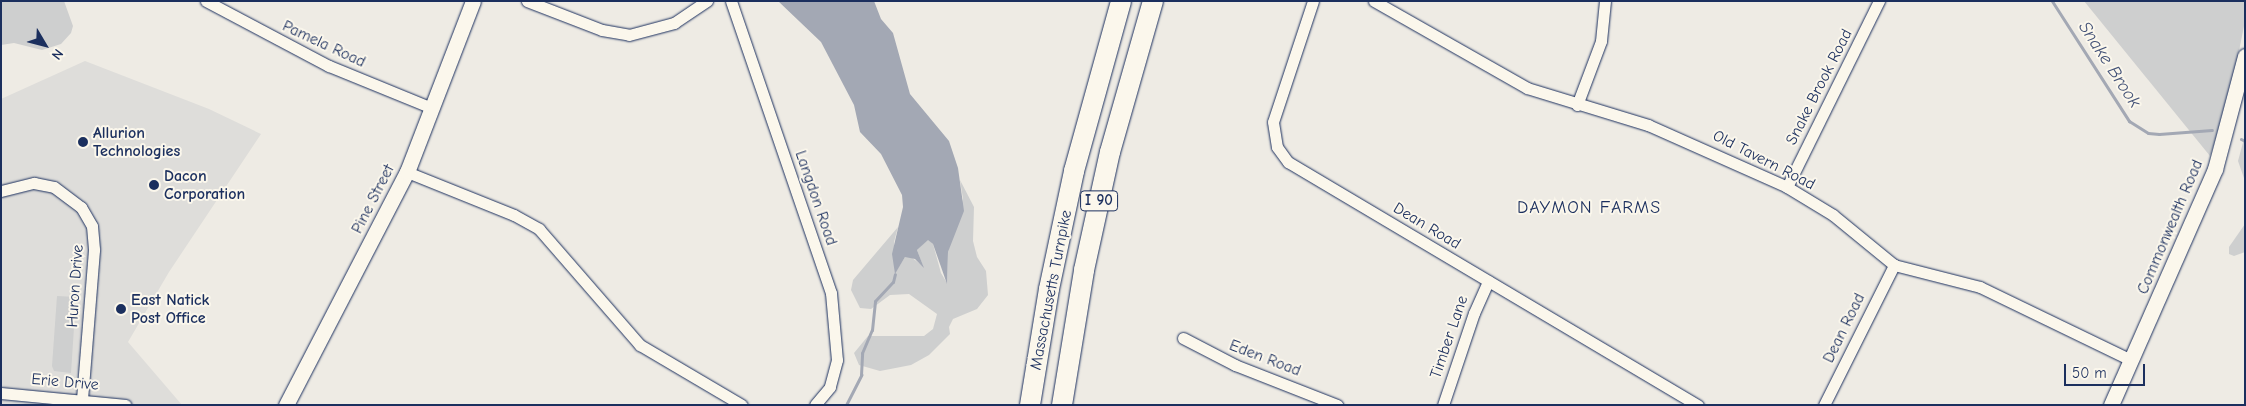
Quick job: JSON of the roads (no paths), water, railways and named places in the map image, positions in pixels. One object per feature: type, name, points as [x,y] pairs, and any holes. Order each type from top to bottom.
[{"type":"highway","name":"Massachusetts Turnpike","points":[[1030,405],[1050,289],[1074,171],[1121,1]]},
{"type":"highway","name":"Massachusetts Turnpike","points":[[1062,405],[1077,309],[1110,152],[1153,1]]},
{"type":"main road","name":"Pine Street","points":[[286,405],[407,172],[473,1]]},
{"type":"main road","name":"Commonwealth Road","points":[[2113,404],[2215,168],[2245,56]]},
{"type":"street","name":"Pamela Road","points":[[206,1],[328,66],[432,108]]},
{"type":"street","points":[[527,1],[602,30],[629,35],[674,23],[707,1]]},
{"type":"street","name":"Langdon Road","points":[[731,1],[831,293],[837,360],[830,387],[815,405]]},
{"type":"street","name":"Dean Road","points":[[1313,1],[1275,113],[1274,139],[1281,155],[1296,168],[1698,405]]},
{"type":"street","name":"Old Tavern Road","points":[[1374,1],[1512,81],[1543,95],[1633,120],[1685,139],[1786,187],[1833,215],[1894,265],[1980,287],[2131,360]]},
{"type":"street","points":[[1577,105],[1602,36],[1605,1]]},
{"type":"street","name":"Snake Brook Road","points":[[1786,187],[1879,1]]},
{"type":"street","points":[[407,172],[514,215],[539,229],[640,345],[742,405]]},
{"type":"street","name":"Huron Drive","points":[[1,191],[34,183],[54,187],[81,207],[92,226],[94,250],[82,399]]},
{"type":"street","name":"Dean Road","points":[[1824,405],[1894,265]]},
{"type":"street","name":"Timber Lane","points":[[1444,405],[1474,313],[1488,282]]},
{"type":"street","name":"Eden Road","points":[[1183,338],[1235,365],[1336,405]]},
{"type":"street","name":"Erie Drive","points":[[1,393],[82,399],[125,405]]},
{"type":"waterway","name":"Snake Brook","points":[[2052,1],[2129,121],[2148,133],[2159,134],[2212,130]]},
{"type":"waterway","name":"Snake Brook","points":[[2241,139],[2245,141]]},
{"type":"waterway","points":[[846,405],[861,375],[862,353],[872,330],[875,301],[893,282],[895,274]]},
{"type":"place","name":"Allurion Technologies","points":[[83,142]]},
{"type":"place","name":"Dacon Corporation","points":[[154,185]]},
{"type":"place","name":"East Natick Post Office","points":[[121,309]]},
{"type":"district","name":"DAYMON FARMS","points":[[1589,208]]}]
